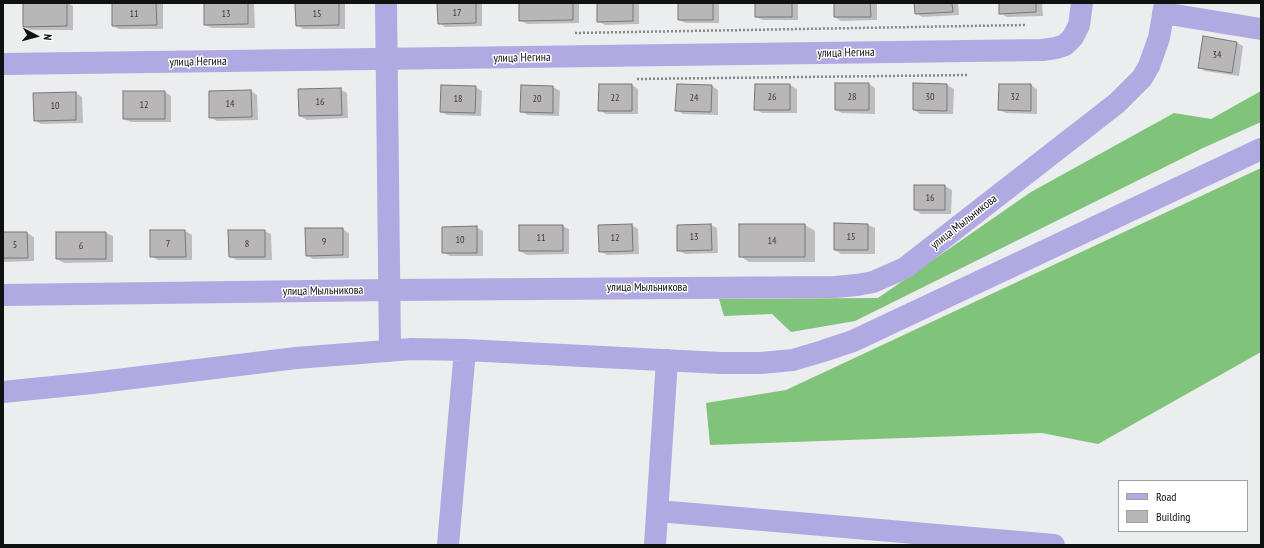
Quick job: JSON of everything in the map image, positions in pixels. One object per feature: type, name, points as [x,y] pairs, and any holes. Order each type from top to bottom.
[{"type":"street","points":[[386,3],[390,351]]},
{"type":"street","name":"улица Негина","points":[[3,64],[1042,50],[1056,48],[1065,44],[1073,37],[1079,25],[1082,3]]},
{"type":"street","points":[[1164,8],[1261,29]]},
{"type":"street","name":"улица Мыльникова","points":[[3,295],[389,290],[835,287],[873,282],[905,268],[1117,103],[1142,78],[1149,66],[1159,38],[1164,8]]},
{"type":"street","points":[[3,392],[92,384],[296,358],[412,349],[465,350],[721,363],[762,363],[793,360],[823,352],[853,341],[1261,149]]},
{"type":"street","points":[[448,545],[465,350]]},
{"type":"street","points":[[655,545],[667,360]]},
{"type":"street","points":[[658,511],[867,537],[1054,545]]},
{"type":"path","points":[[574,33],[1026,25]]},
{"type":"green space","points":[[1261,91],[1261,122],[1203,148],[855,321],[791,332],[772,314],[724,316],[719,299],[878,298],[1031,192],[1174,113],[1211,119]]},
{"type":"green space","points":[[1261,168],[1261,352],[1098,444],[1042,433],[710,445],[706,403],[786,390]]},
{"type":"building","points":[[23,3],[67,3],[67,26],[23,27]]},
{"type":"building","points":[[112,3],[156,3],[157,25],[112,26]]},
{"type":"building","points":[[204,3],[248,3],[248,24],[204,25]]},
{"type":"building","points":[[295,3],[339,3],[339,25],[296,26]]},
{"type":"building","points":[[437,3],[476,3],[476,23],[438,24]]},
{"type":"building","points":[[519,3],[573,3],[573,20],[519,21]]},
{"type":"building","points":[[597,3],[633,3],[633,21],[597,22]]},
{"type":"building","points":[[678,3],[713,3],[713,20],[678,20]]},
{"type":"building","points":[[755,3],[792,3],[792,17],[755,17]]},
{"type":"building","points":[[834,3],[870,3],[871,17],[834,17]]},
{"type":"building","points":[[914,3],[952,3],[953,12],[915,14]]},
{"type":"building","points":[[999,3],[1036,3],[1036,12],[999,14]]},
{"type":"building","points":[[1203,36],[1237,42],[1232,73],[1198,68]]},
{"type":"building","points":[[835,83],[869,83],[869,110],[835,110]]},
{"type":"building","points":[[913,83],[947,84],[947,111],[913,110]]},
{"type":"building","points":[[599,84],[632,84],[632,111],[598,111]]},
{"type":"building","points":[[677,84],[712,85],[711,112],[675,111]]},
{"type":"building","points":[[755,84],[790,84],[790,110],[754,110]]},
{"type":"building","points":[[999,84],[1031,84],[1031,111],[998,110]]},
{"type":"building","points":[[441,85],[476,86],[475,113],[440,112]]},
{"type":"building","points":[[521,85],[553,86],[553,113],[520,112]]},
{"type":"building","points":[[341,88],[342,115],[299,116],[298,89]]},
{"type":"building","points":[[251,90],[252,117],[209,118],[209,91]]},
{"type":"building","points":[[123,91],[165,91],[165,119],[123,119]]},
{"type":"building","points":[[76,92],[76,120],[34,121],[33,93]]},
{"type":"building","points":[[914,185],[945,185],[945,210],[914,210]]},
{"type":"building","points":[[834,223],[868,224],[868,250],[834,250]]},
{"type":"building","points":[[632,224],[633,251],[599,252],[598,225]]},
{"type":"building","points":[[711,224],[712,250],[677,251],[677,225]]},
{"type":"building","points":[[739,224],[805,224],[805,257],[739,257]]},
{"type":"building","points":[[519,225],[563,225],[563,251],[519,251]]},
{"type":"building","points":[[477,226],[477,253],[442,253],[442,227]]},
{"type":"building","points":[[305,228],[343,228],[343,255],[306,256]]},
{"type":"building","points":[[150,230],[185,230],[186,257],[150,257]]},
{"type":"building","points":[[228,230],[265,230],[265,257],[229,257]]},
{"type":"building","points":[[3,232],[27,232],[28,258],[3,258]]},
{"type":"building","points":[[56,232],[106,232],[106,259],[56,259]]}]
